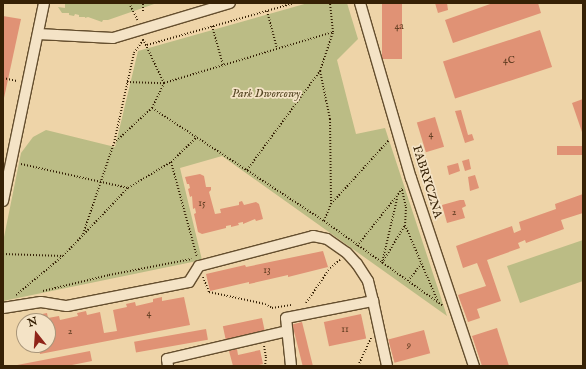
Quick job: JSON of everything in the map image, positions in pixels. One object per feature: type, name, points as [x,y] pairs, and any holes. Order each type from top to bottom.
[{"type":"street","points":[[3,201],[44,3]]},
{"type":"street","points":[[38,34],[112,38],[230,3]]},
{"type":"street","name":"FABRYCZNA","points":[[360,3],[407,180],[456,316],[471,365]]},
{"type":"street","points":[[3,308],[41,302],[67,306],[189,282],[198,262],[313,236],[327,239],[347,254],[357,264],[368,281],[387,366]]},
{"type":"street","points":[[291,366],[286,318],[373,301]]},
{"type":"street","points":[[168,366],[167,359],[287,331]]},
{"type":"path","points":[[129,3],[136,14]]},
{"type":"path","points":[[143,3],[143,11]]},
{"type":"path","points":[[147,45],[294,3]]},
{"type":"path","points":[[247,170],[320,71],[334,32],[330,3]]},
{"type":"path","points":[[267,11],[277,48]]},
{"type":"path","points":[[212,26],[223,65]]},
{"type":"path","points":[[128,82],[164,83],[334,32]]},
{"type":"path","points":[[83,234],[114,143],[134,53],[144,40],[164,83],[152,108],[114,143]]},
{"type":"path","points":[[320,71],[330,119],[331,204]]},
{"type":"path","points":[[3,78],[17,81]]},
{"type":"path","points":[[152,108],[324,221],[456,316]]},
{"type":"path","points":[[19,297],[12,299],[63,256],[128,188],[171,162],[197,137]]},
{"type":"path","points":[[324,221],[331,204],[391,137],[394,145]]},
{"type":"path","points":[[12,162],[128,188]]},
{"type":"path","points":[[171,162],[198,262],[209,292],[265,304],[272,308],[293,305]]},
{"type":"path","points":[[300,304],[306,303],[330,268],[357,245],[397,198],[407,180]]},
{"type":"path","points":[[407,180],[402,190],[406,207],[405,225],[439,303]]},
{"type":"path","points":[[382,263],[397,198]]},
{"type":"path","points":[[382,263],[405,225]]},
{"type":"path","points":[[3,254],[63,256]]},
{"type":"path","points":[[42,292],[109,275],[198,262]]},
{"type":"path","points":[[408,281],[422,263]]},
{"type":"path","points":[[262,338],[266,357],[265,366]]},
{"type":"path","points":[[358,366],[371,338]]},
{"type":"green space","points":[[65,3],[157,3],[108,20],[103,20],[102,22],[88,17],[79,17],[79,15],[75,14],[74,16],[69,15],[69,13],[62,13],[58,7],[65,8]]},
{"type":"green space","name":"Park Dworcowy","points":[[308,3],[347,3],[358,39],[337,60],[356,134],[385,128],[447,316],[222,156],[180,168],[202,260],[3,301],[3,242],[21,153],[33,137],[46,130],[115,147],[138,51]]},
{"type":"green space","points":[[583,240],[583,281],[520,303],[507,266]]},
{"type":"building","points":[[382,3],[402,3],[402,59],[382,59]]},
{"type":"building","points":[[435,3],[447,3],[448,10],[438,13]]},
{"type":"building","points":[[493,3],[538,3],[541,13],[453,43],[445,20]]},
{"type":"building","points":[[3,16],[21,19],[4,98],[3,98]]},
{"type":"building","points":[[540,30],[552,67],[455,99],[443,62]]},
{"type":"building","points":[[583,99],[583,135],[572,103]]},
{"type":"building","points":[[461,110],[468,135],[472,134],[474,140],[465,143],[455,111]]},
{"type":"building","points":[[435,117],[444,147],[426,152],[417,123]]},
{"type":"building","points":[[557,146],[583,146],[583,155],[557,155]]},
{"type":"building","points":[[469,159],[471,169],[465,171],[462,161]]},
{"type":"building","points":[[458,163],[460,171],[449,175],[447,166]]},
{"type":"building","points":[[200,174],[204,176],[206,187],[211,187],[209,192],[215,214],[221,213],[220,209],[239,205],[239,202],[242,201],[244,205],[256,202],[259,204],[263,219],[256,221],[255,219],[243,224],[243,222],[238,223],[239,225],[231,227],[231,225],[226,226],[226,228],[202,234],[198,232],[194,214],[196,213],[195,208],[193,209],[192,196],[190,197],[188,189],[190,188],[189,184],[187,184],[185,177]]},
{"type":"building","points":[[475,175],[479,188],[470,191],[468,177]]},
{"type":"building","points":[[583,194],[583,213],[561,220],[564,229],[526,243],[525,240],[518,243],[520,248],[487,260],[501,301],[477,309],[480,318],[468,322],[458,295],[486,286],[477,263],[463,268],[456,246],[512,226],[514,233],[521,230],[519,222],[556,209],[555,204]]},
{"type":"building","points":[[464,200],[466,206],[462,208],[465,218],[447,223],[442,205]]},
{"type":"building","points":[[323,251],[328,267],[288,277],[288,275],[210,291],[206,274],[245,265],[246,267]]},
{"type":"building","points":[[162,297],[162,301],[184,297],[190,325],[56,351],[56,317],[59,316],[60,320],[78,316],[77,313],[86,311],[87,315],[100,312],[104,333],[117,331],[113,310],[127,307],[126,304],[135,302],[136,306],[153,302],[153,299]]},
{"type":"building","points":[[361,314],[366,338],[329,346],[324,322]]},
{"type":"building","points":[[262,318],[265,332],[226,340],[223,326]]},
{"type":"building","points":[[302,322],[313,366],[303,366],[292,324]]},
{"type":"building","points":[[497,328],[509,366],[482,366],[472,336]]},
{"type":"building","points":[[206,329],[208,340],[136,353],[134,342]]},
{"type":"building","points":[[424,330],[430,353],[394,363],[388,340]]},
{"type":"building","points":[[237,349],[238,355],[260,350],[263,364],[255,366],[233,366],[229,351]]},
{"type":"building","points":[[90,351],[92,361],[67,366],[12,366]]}]
